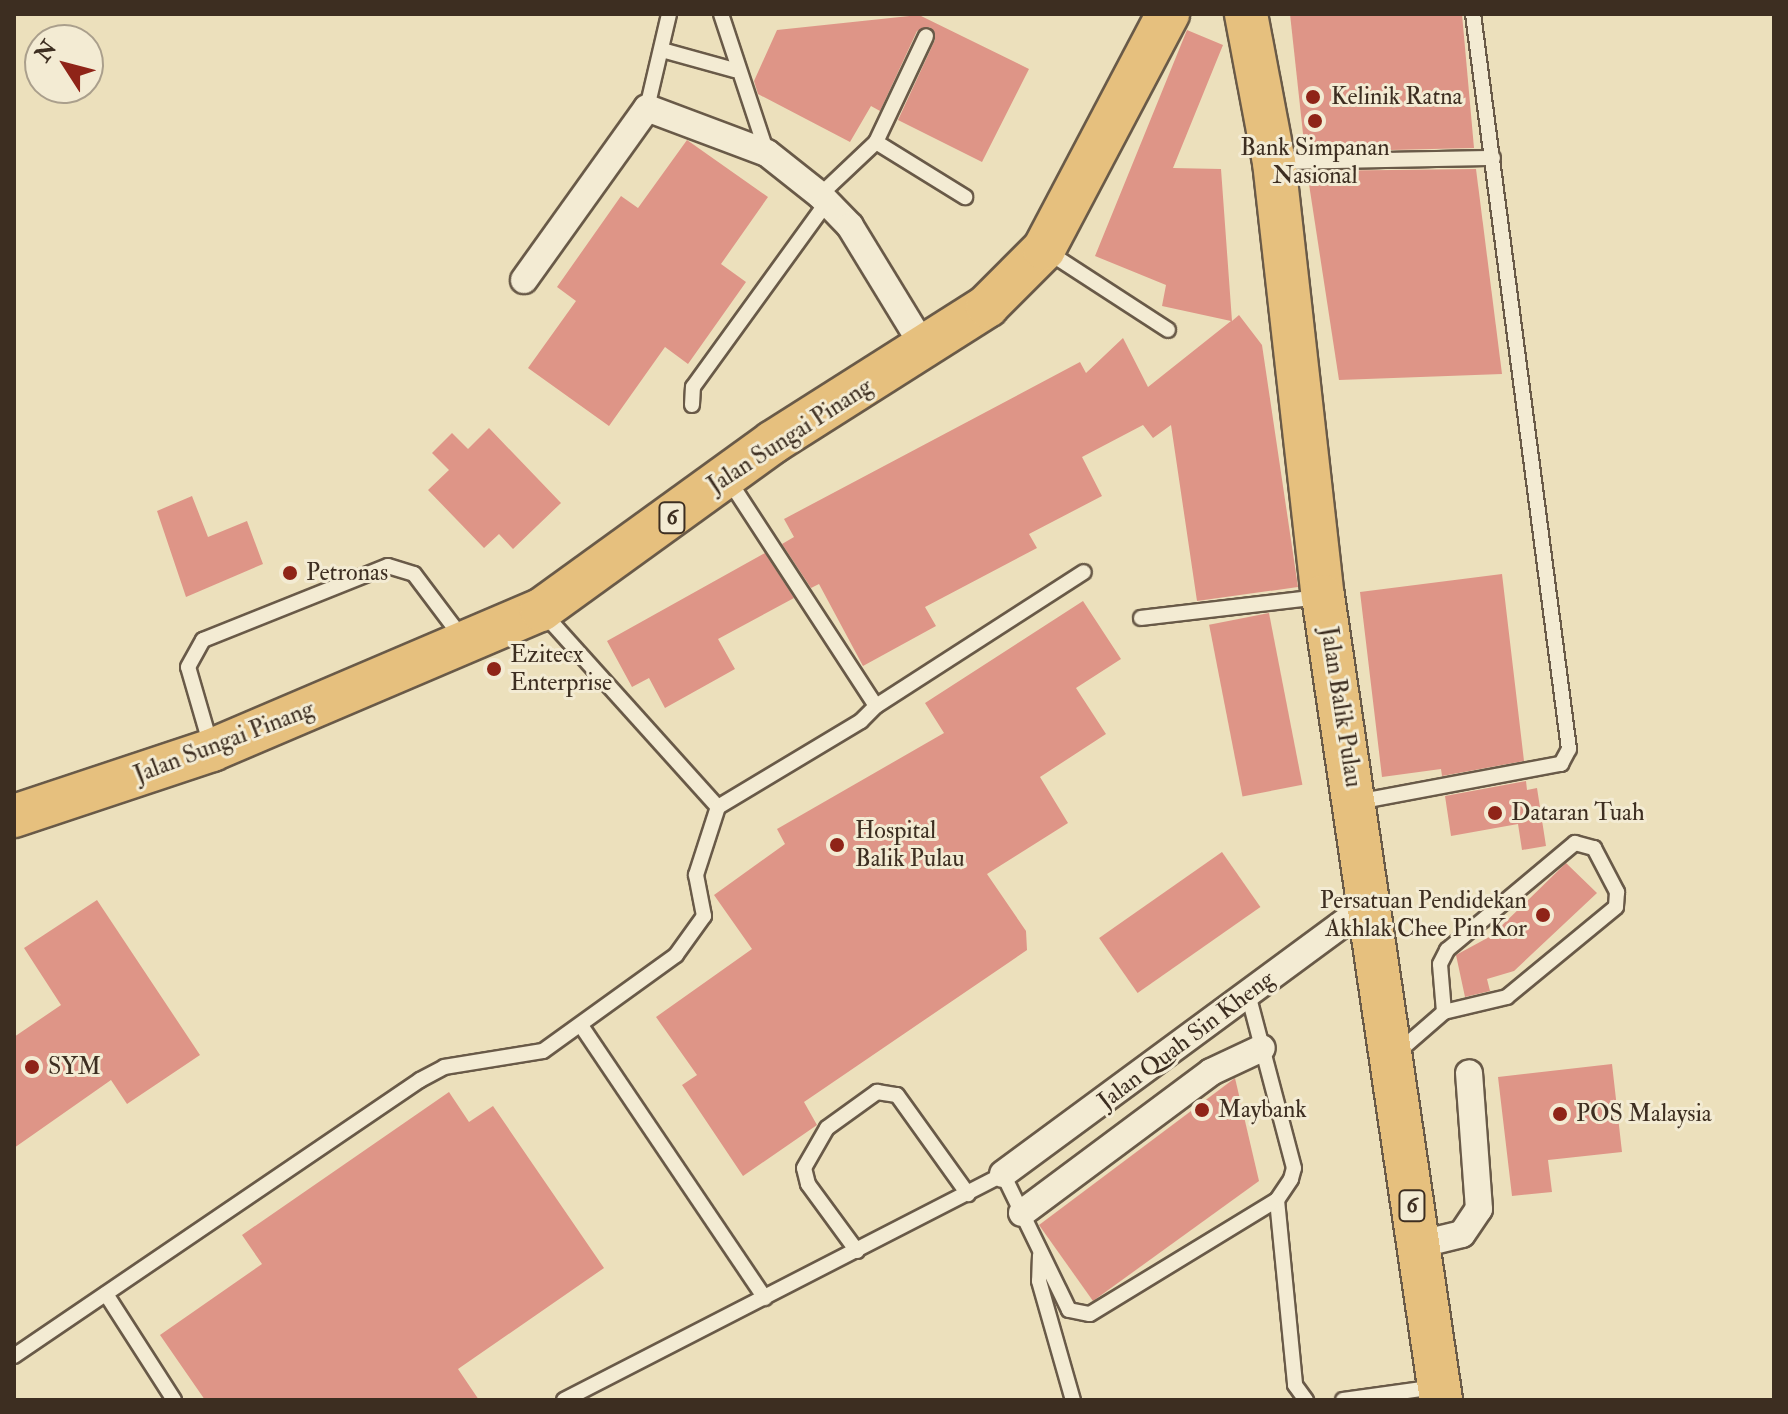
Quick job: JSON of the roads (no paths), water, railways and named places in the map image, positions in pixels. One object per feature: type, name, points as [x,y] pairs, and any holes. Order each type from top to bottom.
[{"type":"main road","name":"Jalan Sungai Pinang","points":[[14,816],[212,750],[467,645],[541,610],[725,475],[925,349],[987,306],[1044,249],[1168,14]]},
{"type":"main road","name":"Jalan Balik Pulau","points":[[1246,14],[1274,162],[1289,343],[1323,596],[1357,802],[1368,905],[1440,1393]]},
{"type":"street","points":[[524,280],[647,108],[767,153],[823,198],[850,226],[925,349]]},
{"type":"street","name":"Jalan Quah Sin Kheng","points":[[1003,1174],[1368,905]]},
{"type":"street","points":[[1022,1213],[1211,1072],[1262,1048]]},
{"type":"street","points":[[1417,1245],[1462,1234],[1479,1209],[1469,1073]]},
{"type":"lane","points":[[647,108],[669,14]]},
{"type":"lane","points":[[721,14],[734,70],[767,153]]},
{"type":"lane","points":[[1357,802],[1561,764],[1569,749],[1473,14]]},
{"type":"lane","points":[[692,405],[693,387],[823,198],[876,142],[926,36]]},
{"type":"lane","points":[[662,50],[734,70]]},
{"type":"lane","points":[[876,142],[965,197]]},
{"type":"lane","points":[[1274,162],[1493,158]]},
{"type":"lane","points":[[1044,249],[1168,330]]},
{"type":"lane","points":[[725,475],[876,706]]},
{"type":"lane","points":[[212,750],[188,667],[203,640],[375,568],[414,574],[467,645]]},
{"type":"lane","points":[[14,1356],[420,1080],[444,1067],[543,1051],[582,1027],[696,933],[704,916],[696,875],[718,807],[1084,572]]},
{"type":"lane","points":[[1141,618],[1323,596]]},
{"type":"lane","points":[[541,610],[718,807]]},
{"type":"lane","points":[[1391,1057],[1444,1012],[1507,997],[1616,907],[1617,892],[1594,848],[1575,843],[1447,950],[1440,964],[1444,1012]]},
{"type":"lane","points":[[564,1400],[1003,1174],[1069,1310],[1090,1314],[1277,1200],[1294,1168],[1248,994]]},
{"type":"lane","points":[[582,1027],[765,1298]]},
{"type":"lane","points":[[857,1251],[808,1184],[804,1168],[827,1128],[877,1092],[897,1095],[968,1194]]},
{"type":"lane","points":[[1277,1200],[1295,1385],[1306,1400]]},
{"type":"lane","points":[[1041,1251],[1039,1281],[1073,1400]]},
{"type":"lane","points":[[106,1294],[174,1400]]},
{"type":"lane","points":[[1343,1400],[1440,1393]]},
{"type":"place","name":"Kelinik Ratna","points":[[1313,97]]},
{"type":"place","name":"Bank Simpanan Nasional","points":[[1315,121]]},
{"type":"place","name":"Petronas","points":[[290,573]]},
{"type":"place","name":"Ezitecx Enterprise","points":[[494,669]]},
{"type":"place","name":"Dataran Tuah","points":[[1495,813]]},
{"type":"place","name":"Hospital Balik Pulau","points":[[837,845]]},
{"type":"place","name":"Persatuan Pendidekan Akhlak Chee Pin Kor","points":[[1543,915]]},
{"type":"place","name":"SYM","points":[[32,1067]]},
{"type":"place","name":"Maybank","points":[[1202,1110]]},
{"type":"place","name":"POS Malaysia","points":[[1560,1114]]}]
